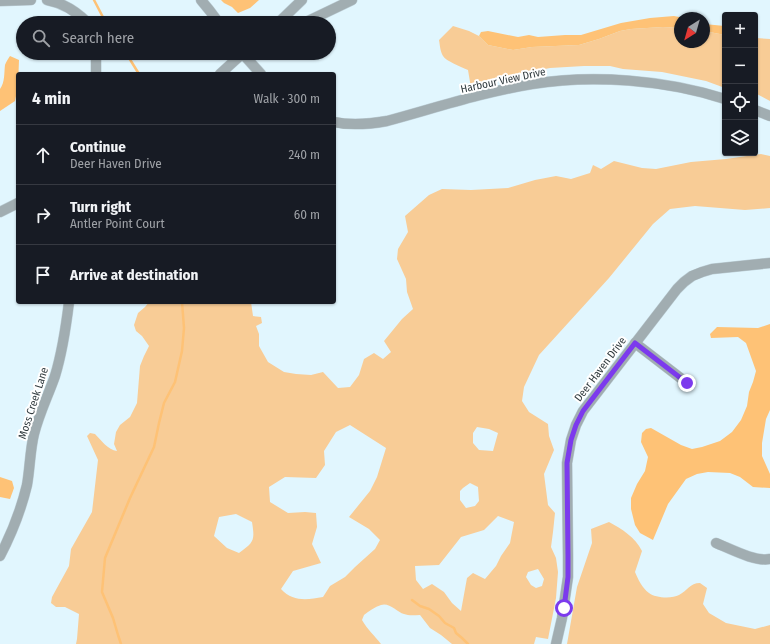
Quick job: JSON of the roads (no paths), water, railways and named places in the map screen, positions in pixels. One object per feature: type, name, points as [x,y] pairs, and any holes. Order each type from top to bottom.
[{"type":"street","points":[[0,1],[32,0]]},
{"type":"street","points":[[47,0],[63,4],[80,16]]},
{"type":"street","points":[[201,0],[214,16]]},
{"type":"street","points":[[285,16],[302,0]]},
{"type":"street","points":[[319,16],[352,0]]},
{"type":"street","points":[[96,60],[96,72]]},
{"type":"street","points":[[222,72],[235,60]]},
{"type":"street","points":[[248,60],[259,72]]},
{"type":"street","name":"Harbour View Drive","points":[[336,122],[374,124],[502,90],[564,80],[640,82],[685,88],[722,98]]},
{"type":"street","points":[[758,111],[770,116]]},
{"type":"street","points":[[0,212],[16,204]]},
{"type":"street","name":"Deer Haven Drive","points":[[556,644],[562,618],[568,577],[567,463],[571,440],[583,411],[676,289],[684,282],[692,276],[712,269],[770,263]]},
{"type":"street","name":"Moss Creek Lane","points":[[0,556],[15,525],[22,503],[27,483],[33,435],[56,371],[69,304]]},
{"type":"street","points":[[635,343],[687,383]]},
{"type":"street","points":[[716,543],[758,559],[770,559]]},
{"type":"waterway","points":[[94,0],[102,16]]},
{"type":"waterway","points":[[130,60],[138,72]]},
{"type":"waterway","points":[[121,644],[113,618],[102,592],[105,558],[130,498],[154,447],[164,403],[175,382],[182,351],[184,328],[182,304]]},
{"type":"waterway","points":[[412,600],[439,616],[445,623],[454,628],[456,633],[468,644]]}]
